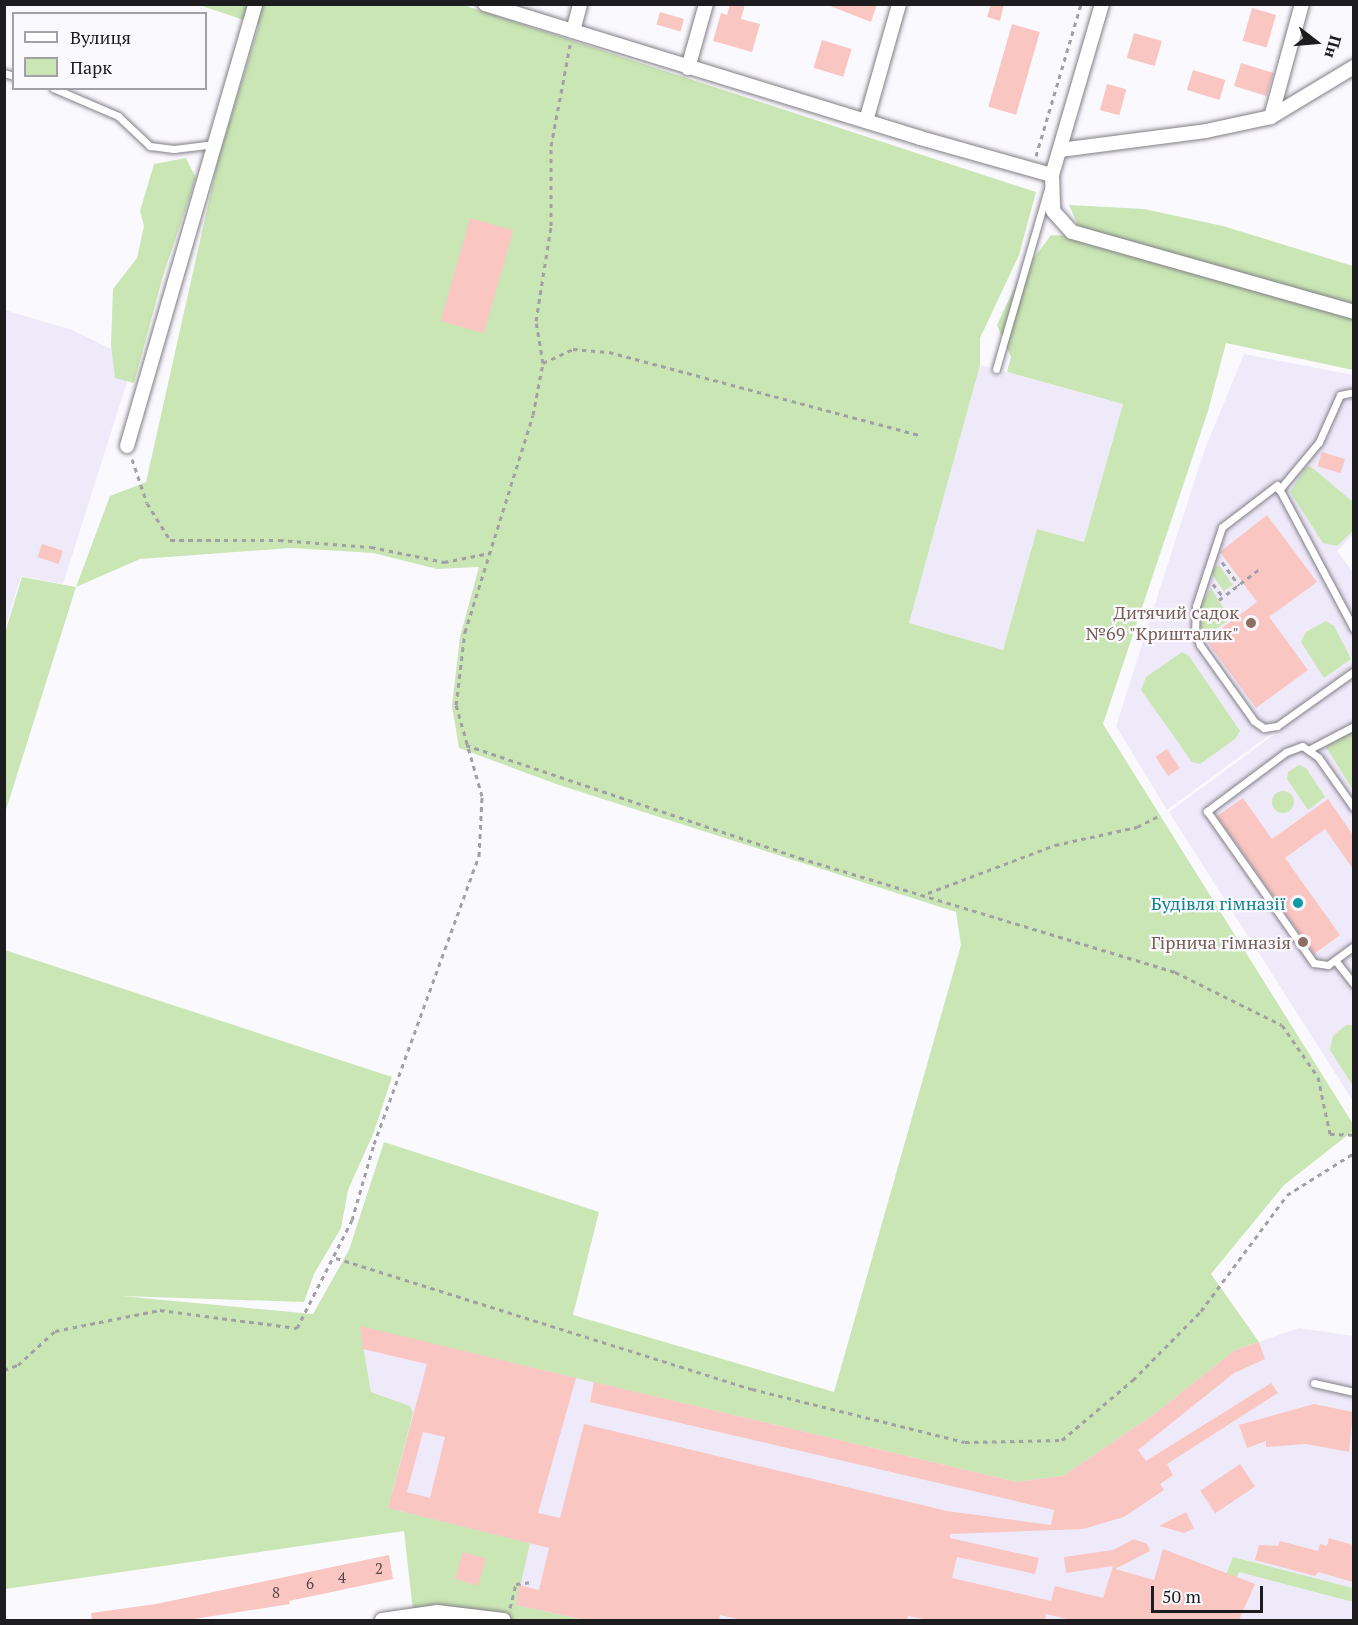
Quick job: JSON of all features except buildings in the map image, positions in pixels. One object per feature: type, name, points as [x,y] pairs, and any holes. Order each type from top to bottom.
[{"type":"street","points":[[127,446],[255,4]]},
{"type":"street","points":[[485,4],[688,68],[1052,175]]},
{"type":"street","points":[[573,31],[580,4]]},
{"type":"street","points":[[688,68],[706,4]]},
{"type":"street","points":[[866,121],[899,4]]},
{"type":"street","points":[[1102,4],[1052,175],[1053,211],[1072,232],[1353,312]]},
{"type":"street","points":[[1270,117],[1302,4]]},
{"type":"street","points":[[1060,150],[1206,130],[1270,117],[1353,67]]},
{"type":"street","points":[[382,1620],[437,1612],[504,1620]]},
{"type":"lane","points":[[58,90],[118,116],[150,146],[174,149],[213,144]]},
{"type":"lane","points":[[996,369],[1052,175]]},
{"type":"lane","points":[[1279,490],[1319,442],[1340,395],[1353,392]]},
{"type":"lane","points":[[1353,628],[1277,485],[1222,527],[1196,606],[1195,629],[1223,679],[1259,724],[1269,729],[1277,726],[1353,671]]},
{"type":"lane","points":[[1310,749],[1353,726]]},
{"type":"lane","points":[[1353,808],[1310,749],[1302,746],[1286,752],[1210,806],[1208,816],[1309,958],[1318,966],[1335,960],[1353,946]]},
{"type":"lane","points":[[1335,960],[1353,984]]},
{"type":"lane","points":[[1314,1383],[1353,1392]]},
{"type":"path","points":[[1032,169],[1081,4]]},
{"type":"path","points":[[4,1370],[18,1365],[55,1331],[160,1310],[297,1328],[336,1258],[352,1220],[396,1080],[479,856],[482,796],[456,705],[465,632],[534,415],[543,363],[536,321],[551,226],[551,146],[573,31]]},
{"type":"path","points":[[543,363],[573,349],[609,352],[918,435]]},
{"type":"path","points":[[127,446],[147,503],[170,540],[313,542],[371,547],[444,562],[490,553]]},
{"type":"path","points":[[1213,550],[1239,585]]},
{"type":"path","points":[[1219,600],[1262,567]]},
{"type":"path","points":[[466,746],[800,858],[926,894],[1175,972],[1282,1025],[1318,1077],[1330,1134],[1353,1135]]},
{"type":"path","points":[[926,894],[1055,845],[1137,827],[1161,815]]},
{"type":"path","points":[[336,1258],[774,1395],[965,1443],[1062,1440],[1133,1380],[1201,1311],[1287,1195],[1353,1153]]},
{"type":"path","points":[[504,1620],[516,1584],[532,1582]]},
{"type":"shaded area","points":[[5,310],[72,330],[134,360],[63,584],[21,576],[5,629]]},
{"type":"shaded area","name":"Дитячий садок №69 \"Кришталик\"","points":[[1244,354],[1353,375],[1353,535],[1337,551],[1353,572],[1353,674],[1167,810],[1116,726],[1203,454]]},
{"type":"shaded area","points":[[980,365],[1123,404],[1084,542],[1037,529],[1003,650],[909,623]]},
{"type":"shaded area","name":"Гірнича гімназія","points":[[1353,676],[1353,1101],[1169,812]]},
{"type":"shaded area","points":[[360,1326],[1017,1482],[1235,1350],[1299,1328],[1353,1336],[1353,1588],[1233,1557],[1208,1620],[585,1620],[516,1605],[519,1585],[388,1508],[410,1406],[371,1392]]},
{"type":"shaded area","points":[[1239,1572],[1353,1602],[1353,1620],[1219,1620]]},
{"type":"green space","points":[[199,5],[463,5],[1036,192],[1019,255],[980,338],[980,365],[909,623],[1003,650],[1037,529],[1084,542],[1123,404],[1007,372],[1011,357],[997,325],[1019,278],[1051,235],[1083,237],[1069,205],[1144,209],[1223,226],[1353,266],[1353,370],[1226,343],[1208,411],[1103,724],[1353,1124],[1353,1131],[1284,1185],[1211,1274],[1259,1342],[1235,1350],[1157,1412],[1063,1476],[1017,1482],[360,1327],[371,1392],[410,1406],[413,1413],[388,1508],[530,1543],[516,1605],[585,1620],[414,1620],[404,1531],[5,1589],[5,950],[392,1077],[374,1132],[348,1190],[341,1228],[314,1274],[304,1302],[121,1296],[313,1314],[349,1250],[384,1142],[599,1212],[573,1315],[834,1392],[961,945],[956,912],[559,785],[459,748],[452,706],[460,637],[479,567],[437,569],[373,553],[291,548],[140,559],[76,587],[110,496],[146,482],[219,156],[259,25]]},
{"type":"green space","points":[[186,158],[196,178],[163,276],[134,383],[115,378],[111,345],[113,289],[137,258],[144,226],[140,211],[154,164]]},
{"type":"green space","points":[[1310,466],[1353,502],[1353,531],[1337,546],[1323,543],[1290,492],[1305,468]]},
{"type":"green space","points":[[1219,565],[1233,585],[1224,591],[1210,571]]},
{"type":"green space","points":[[22,577],[76,587],[5,813],[5,633]]},
{"type":"green space","points":[[1211,588],[1230,619],[1202,639],[1199,609]]},
{"type":"green space","points":[[1326,621],[1334,626],[1351,659],[1324,678],[1301,642],[1306,632]]},
{"type":"green space","points":[[1182,652],[1189,656],[1240,731],[1235,739],[1200,764],[1192,762],[1141,690],[1146,677]]},
{"type":"green space","points":[[1353,730],[1353,790],[1326,747]]},
{"type":"green space","points":[[1299,765],[1306,768],[1325,797],[1308,810],[1287,779],[1288,772]]},
{"type":"green space","points":[[1283,791],[1291,794],[1294,802],[1291,810],[1283,813],[1275,810],[1272,802],[1275,794]]},
{"type":"green space","points":[[1346,1025],[1353,1025],[1353,1086],[1330,1050],[1333,1036]]},
{"type":"green space","points":[[1233,1557],[1353,1588],[1353,1602],[1239,1572],[1219,1620],[1208,1620]]},
{"type":"place","name":"Дитячий садок №69 \"Кришталик\"","points":[[1251,623]]},
{"type":"place","name":"Будівля гімназії","points":[[1298,903]]},
{"type":"place","name":"Гірнича гімназія","points":[[1303,942]]}]
